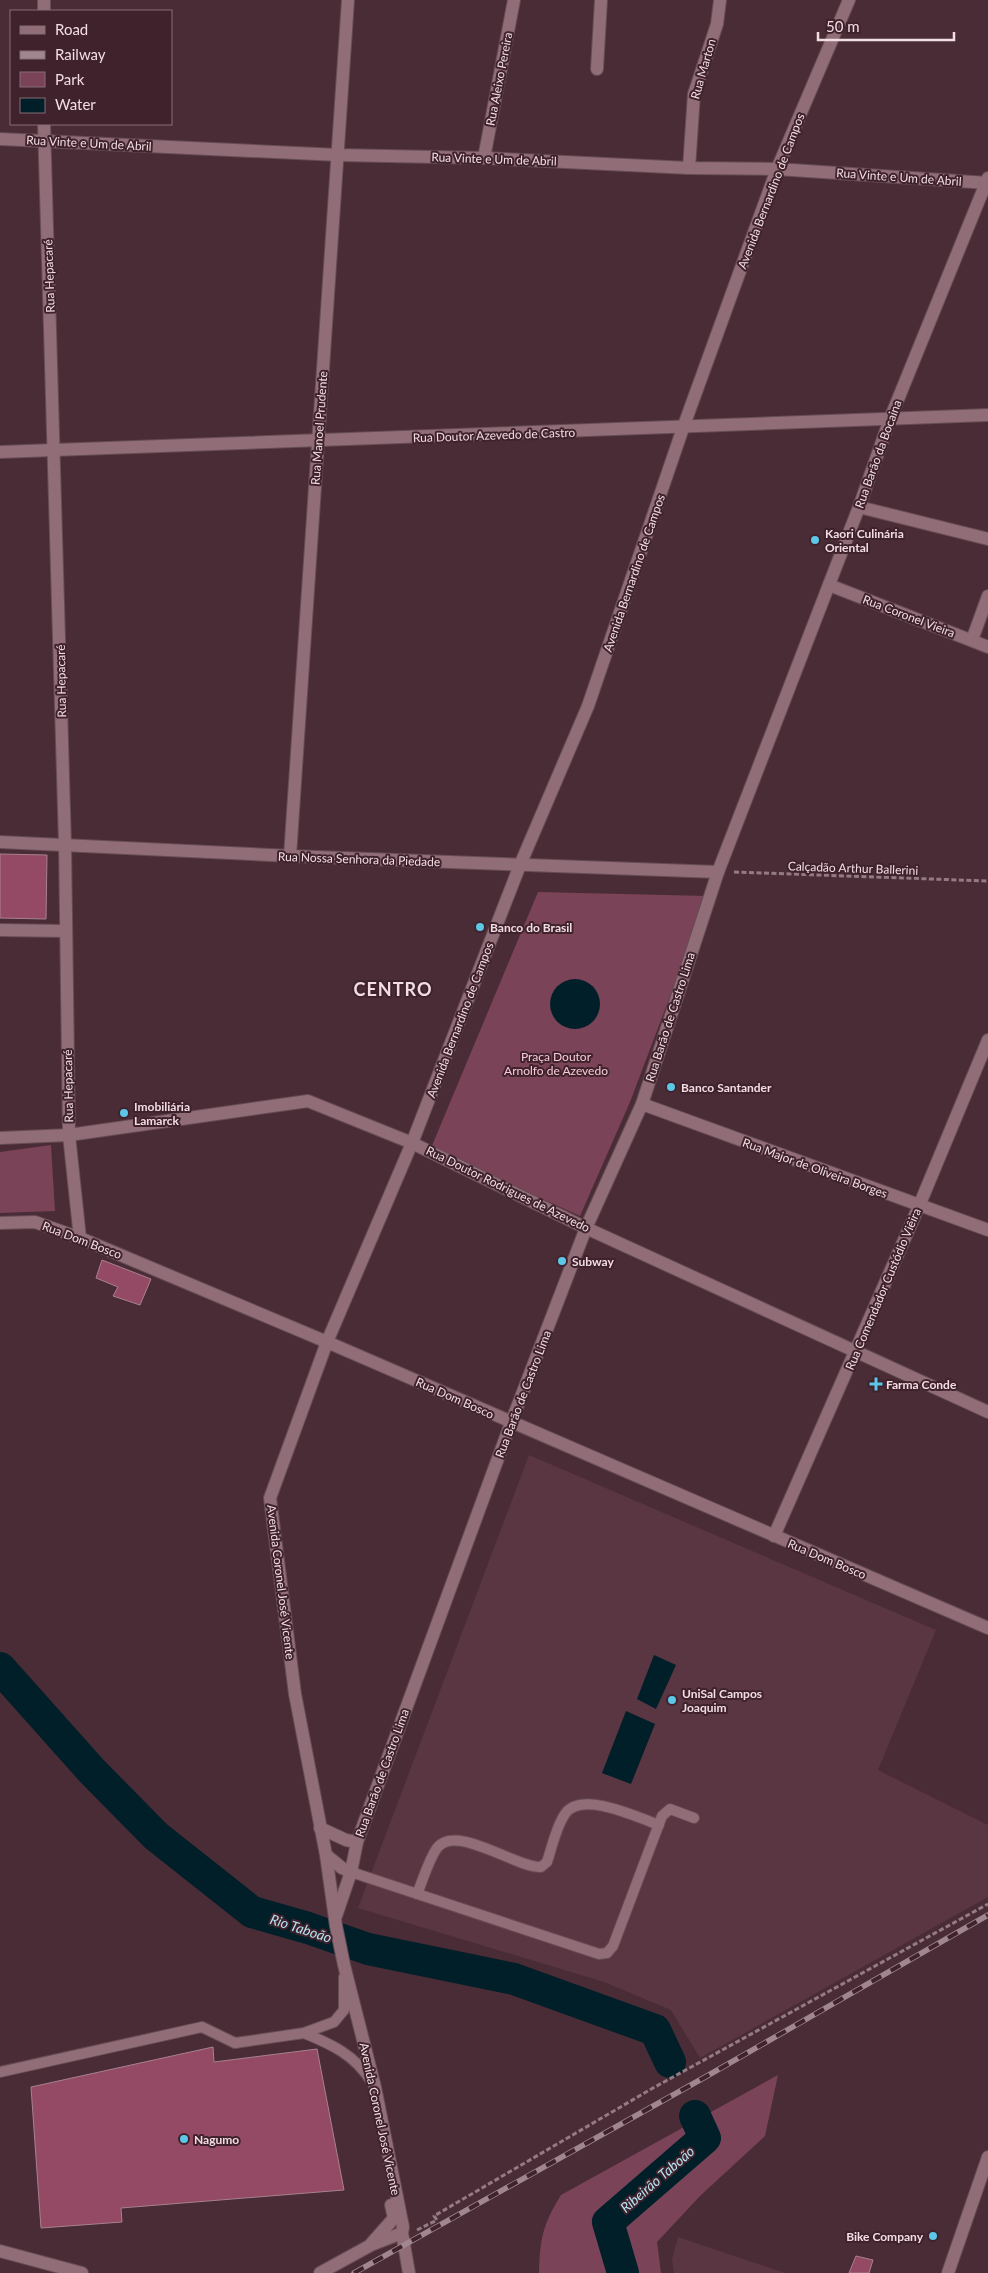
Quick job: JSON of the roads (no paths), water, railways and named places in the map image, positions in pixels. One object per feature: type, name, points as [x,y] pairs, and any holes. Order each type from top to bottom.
[{"type":"street","name":"Rua Manoel Prudente","points":[[290,856],[348,0]]},
{"type":"street","name":"Rua Aleixo Pereira","points":[[484,158],[514,0]]},
{"type":"street","points":[[597,69],[601,0]]},
{"type":"street","name":"Rua Marton","points":[[689,168],[694,94],[717,24],[720,0]]},
{"type":"street","name":"Avenida Bernardino de Campos","points":[[412,1143],[520,866],[588,706],[683,428],[776,169],[849,0]]},
{"type":"street","name":"Rua Hepacaré","points":[[44,125],[55,450],[65,844],[69,1135],[80,1238]]},
{"type":"street","name":"Rua Vinte e Um de Abril","points":[[0,139],[338,155],[484,158],[689,168],[776,169],[987,182]]},
{"type":"street","name":"Rua Barão da Bocaina","points":[[718,872],[859,507],[890,419],[987,182]]},
{"type":"street","name":"Rua Doutor Azevedo de Castro","points":[[0,452],[683,428],[988,415]]},
{"type":"street","points":[[859,507],[988,538]]},
{"type":"street","name":"Rua Coronel Vieira","points":[[829,585],[988,647]]},
{"type":"street","points":[[972,640],[988,596]]},
{"type":"street","name":"Rua Nossa Senhora da Piedade","points":[[0,842],[520,866],[718,872]]},
{"type":"street","name":"Rua Barão de Castro Lima","points":[[336,1922],[352,1872],[356,1842],[511,1423],[586,1228],[642,1104],[718,872]]},
{"type":"street","points":[[0,930],[65,931]]},
{"type":"street","name":"Rua Comendador Custódio Viêira","points":[[774,1536],[857,1351],[985,1054],[988,1040]]},
{"type":"street","name":"Rua Doutor Rodrigues de Azevedo","points":[[0,1138],[69,1135],[308,1101],[412,1143],[586,1228],[988,1412]]},
{"type":"street","name":"Rua Major de Oliveira Borges","points":[[642,1104],[988,1230]]},
{"type":"street","name":"Avenida Coronel José Vicente","points":[[409,2273],[402,2233],[403,2227],[374,2087],[344,1965],[326,1855],[295,1694],[270,1498],[327,1342],[412,1143]]},
{"type":"street","name":"Rua Dom Bosco","points":[[0,1223],[35,1222],[80,1238],[327,1342],[988,1628]]},
{"type":"street","points":[[320,1828],[346,1840],[356,1842]]},
{"type":"street","points":[[326,1855],[342,1868],[352,1872]]},
{"type":"street","points":[[948,2273],[988,2157]]},
{"type":"street","points":[[371,2245],[394,2218],[390,2198],[391,2168]]},
{"type":"street","points":[[320,2273],[371,2245],[402,2233]]},
{"type":"street","points":[[0,2251],[82,2273]]},
{"type":"lane","points":[[417,1894],[437,1848],[444,1842],[454,1840],[470,1843],[518,1861],[541,1867],[547,1862],[564,1815],[570,1808],[581,1804],[604,1806],[659,1825]]},
{"type":"lane","points":[[352,1872],[580,1948],[599,1954],[607,1953],[613,1946],[662,1816],[670,1808],[694,1818]]},
{"type":"lane","points":[[0,2072],[202,2027],[235,2043],[304,2033],[334,2022],[344,2010],[344,1965]]},
{"type":"lane","points":[[304,2033],[334,2045],[363,2067],[374,2087]]},
{"type":"water","points":[[570,979],[580,979],[593,986],[600,999],[600,1009],[593,1022],[580,1029],[570,1029],[561,1025],[554,1018],[550,1009],[550,999],[554,990],[561,983]]},
{"type":"water","points":[[654,1655],[676,1665],[656,1709],[637,1699]]},
{"type":"water","points":[[626,1711],[655,1724],[631,1784],[602,1773]]},
{"type":"waterway","name":"Rio Taboão","points":[[0,1668],[91,1770],[156,1836],[252,1912],[308,1928],[368,1949],[514,1979],[655,2030],[670,2062]]},
{"type":"waterway","name":"Ribeirão Taboão","points":[[623,2273],[608,2222],[705,2138],[695,2116]]},
{"type":"railway","points":[[354,2273],[707,2076],[988,1915]]},
{"type":"place","name":"Kaori Culinária Oriental","points":[[815,540]]},
{"type":"place","name":"Banco do Brasil","points":[[480,927]]},
{"type":"place","name":"Banco Santander","points":[[671,1087]]},
{"type":"place","name":"Imobiliária Lamarck","points":[[124,1113]]},
{"type":"place","name":"Subway","points":[[562,1261]]},
{"type":"place","name":"Farma Conde","points":[[876,1384]]},
{"type":"place","name":"UniSal Campos Joaquim","points":[[672,1700]]},
{"type":"place","name":"Nagumo","points":[[184,2139]]},
{"type":"place","name":"Bike Company","points":[[933,2236]]},
{"type":"district","name":"CENTRO","points":[[393,989]]},
{"type":"park label","name":"Praça Doutor Arnolfo de Azevedo","points":[[556,1063]]}]
